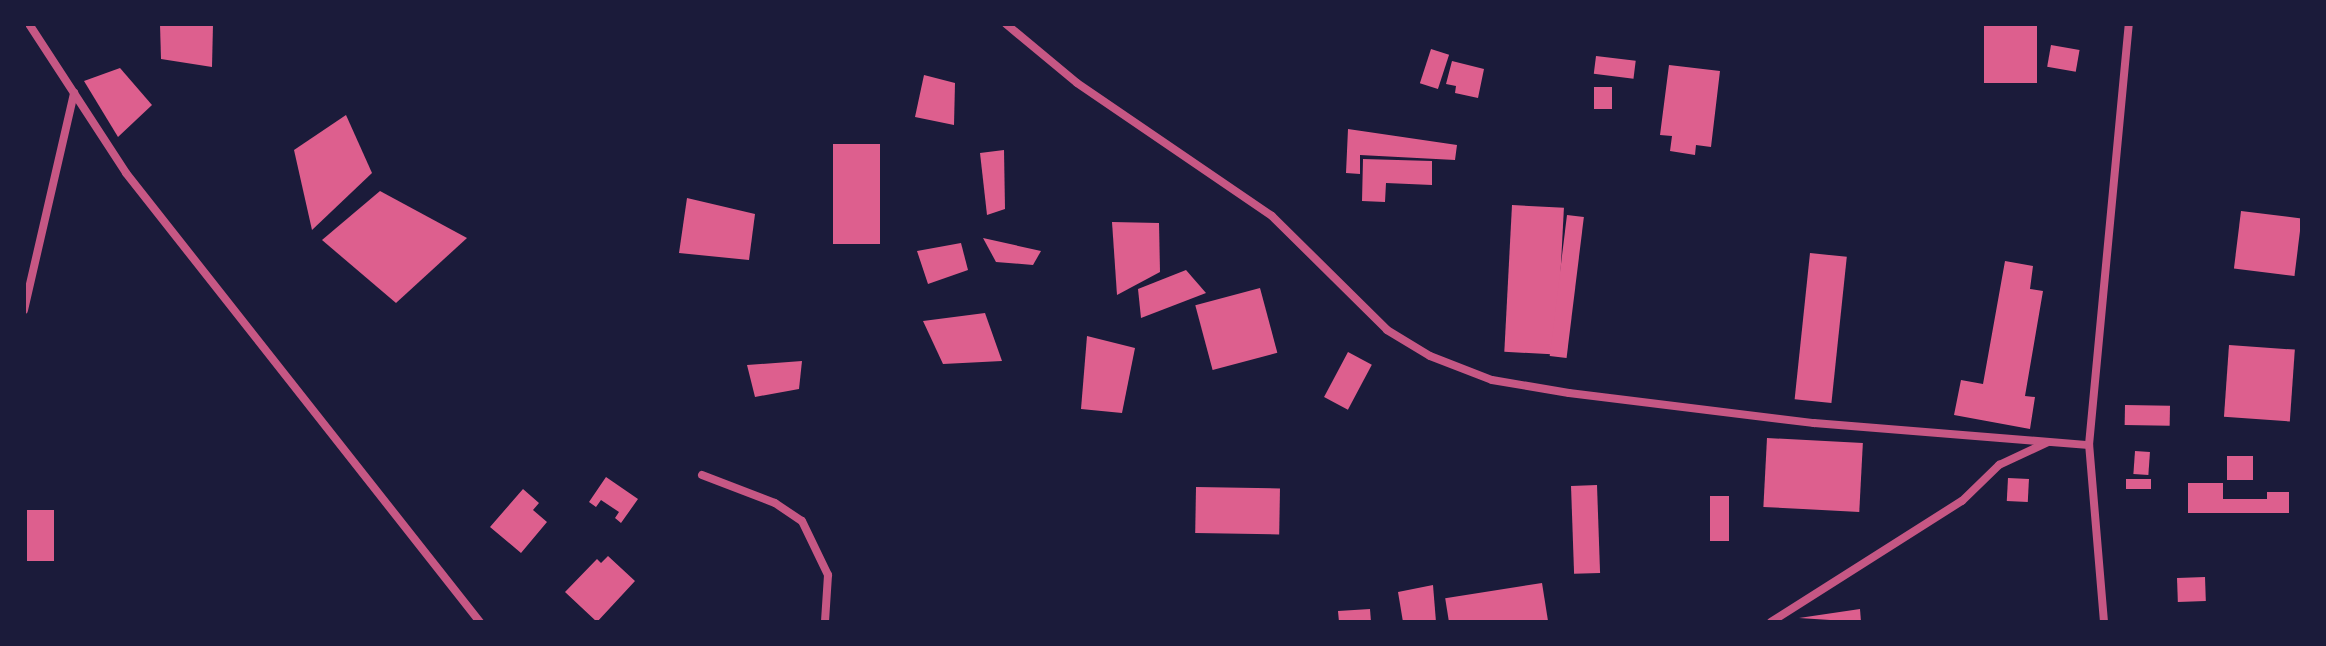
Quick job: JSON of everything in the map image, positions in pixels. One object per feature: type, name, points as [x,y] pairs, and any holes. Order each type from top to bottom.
[{"type":"street","points":[[29,24],[126,173],[480,622]]},
{"type":"street","points":[[1006,24],[1077,83],[1272,216],[1387,330],[1430,356],[1492,380],[1584,395],[1814,423],[2089,445]]},
{"type":"street","points":[[2104,622],[2089,445],[2129,24]]},
{"type":"street","points":[[24,310],[74,93]]},
{"type":"street","points":[[1771,622],[1962,501],[1999,465],[2051,441]]},
{"type":"street","points":[[702,475],[775,503],[802,521],[828,575],[825,622]]},
{"type":"building","points":[[160,24],[213,24],[212,67],[161,59]]},
{"type":"building","points":[[1984,24],[2037,24],[2037,83],[1984,83]]},
{"type":"building","points":[[2051,45],[2080,50],[2076,72],[2047,67]]},
{"type":"building","points":[[1431,49],[1449,55],[1438,89],[1420,83]]},
{"type":"building","points":[[1596,56],[1636,61],[1634,79],[1594,74]]},
{"type":"building","points":[[1452,61],[1484,69],[1478,98],[1455,93],[1456,86],[1446,84]]},
{"type":"building","points":[[1669,65],[1720,71],[1711,147],[1696,145],[1695,155],[1670,151],[1672,136],[1660,135]]},
{"type":"building","points":[[120,68],[152,105],[118,137],[84,81]]},
{"type":"building","points":[[924,75],[955,83],[954,125],[915,117]]},
{"type":"building","points":[[1594,87],[1612,87],[1612,109],[1594,109]]},
{"type":"building","points":[[346,115],[372,173],[312,230],[294,150]]},
{"type":"building","points":[[1348,129],[1457,145],[1455,160],[1360,155],[1360,174],[1346,173]]},
{"type":"building","points":[[833,144],[880,144],[880,244],[833,244]]},
{"type":"building","points":[[1004,150],[1005,209],[987,215],[980,153]]},
{"type":"building","points":[[1363,159],[1432,161],[1432,185],[1386,183],[1385,202],[1362,201]]},
{"type":"building","points":[[380,191],[467,238],[396,303],[322,240]]},
{"type":"building","points":[[687,198],[755,214],[749,260],[679,253]]},
{"type":"building","points":[[1512,205],[1564,208],[1556,355],[1504,352]]},
{"type":"building","points":[[2241,211],[2302,218],[2294,276],[2234,269]]},
{"type":"building","points":[[1567,215],[1584,217],[1567,358],[1550,356]]},
{"type":"building","points":[[1112,222],[1159,223],[1160,272],[1117,295]]},
{"type":"building","points":[[983,238],[1041,251],[1033,265],[996,262]]},
{"type":"building","points":[[961,243],[968,270],[928,284],[917,251]]},
{"type":"building","points":[[1810,253],[1847,257],[1831,403],[1795,399]]},
{"type":"building","points":[[2005,261],[2033,266],[2030,289],[2043,291],[2025,396],[2035,397],[2030,429],[1954,415],[1961,380],[1983,384]]},
{"type":"building","points":[[1186,270],[1206,293],[1141,318],[1138,289]]},
{"type":"building","points":[[1260,288],[1277,353],[1213,370],[1195,305]]},
{"type":"building","points":[[985,313],[1002,361],[943,364],[923,321]]},
{"type":"building","points":[[1087,336],[1135,348],[1122,413],[1081,409]]},
{"type":"building","points":[[2229,345],[2295,350],[2290,421],[2224,417]]},
{"type":"building","points":[[1348,352],[1372,365],[1348,410],[1324,397]]},
{"type":"building","points":[[802,361],[799,389],[755,397],[747,365]]},
{"type":"building","points":[[2125,405],[2170,406],[2170,426],[2125,425]]},
{"type":"building","points":[[1767,438],[1863,443],[1859,512],[1763,507]]},
{"type":"building","points":[[2135,451],[2150,452],[2148,475],[2133,474]]},
{"type":"building","points":[[2227,456],[2253,456],[2253,480],[2227,480]]},
{"type":"building","points":[[606,477],[638,499],[621,523],[615,518],[619,512],[601,500],[596,507],[589,502]]},
{"type":"building","points":[[2008,478],[2029,479],[2028,502],[2007,501]]},
{"type":"building","points":[[2126,479],[2151,479],[2151,489],[2126,489]]},
{"type":"building","points":[[2188,483],[2223,483],[2223,499],[2267,499],[2267,492],[2289,492],[2289,513],[2188,513]]},
{"type":"building","points":[[1597,485],[1600,573],[1574,574],[1571,486]]},
{"type":"building","points":[[1196,487],[1280,488],[1279,534],[1195,533]]},
{"type":"building","points":[[523,489],[539,503],[533,510],[547,522],[521,553],[490,527]]},
{"type":"building","points":[[1710,496],[1729,496],[1729,541],[1710,541]]},
{"type":"building","points":[[27,510],[54,510],[54,561],[27,561]]},
{"type":"building","points":[[608,556],[635,581],[597,622],[565,592],[597,559],[601,563]]},
{"type":"building","points":[[2205,577],[2206,601],[2178,602],[2177,578]]},
{"type":"building","points":[[1542,583],[1548,622],[1449,622],[1445,598]]},
{"type":"building","points":[[1433,585],[1436,622],[1403,622],[1398,592]]},
{"type":"building","points":[[1370,609],[1371,622],[1339,622],[1338,611]]},
{"type":"building","points":[[1860,609],[1861,622],[1799,618]]}]
